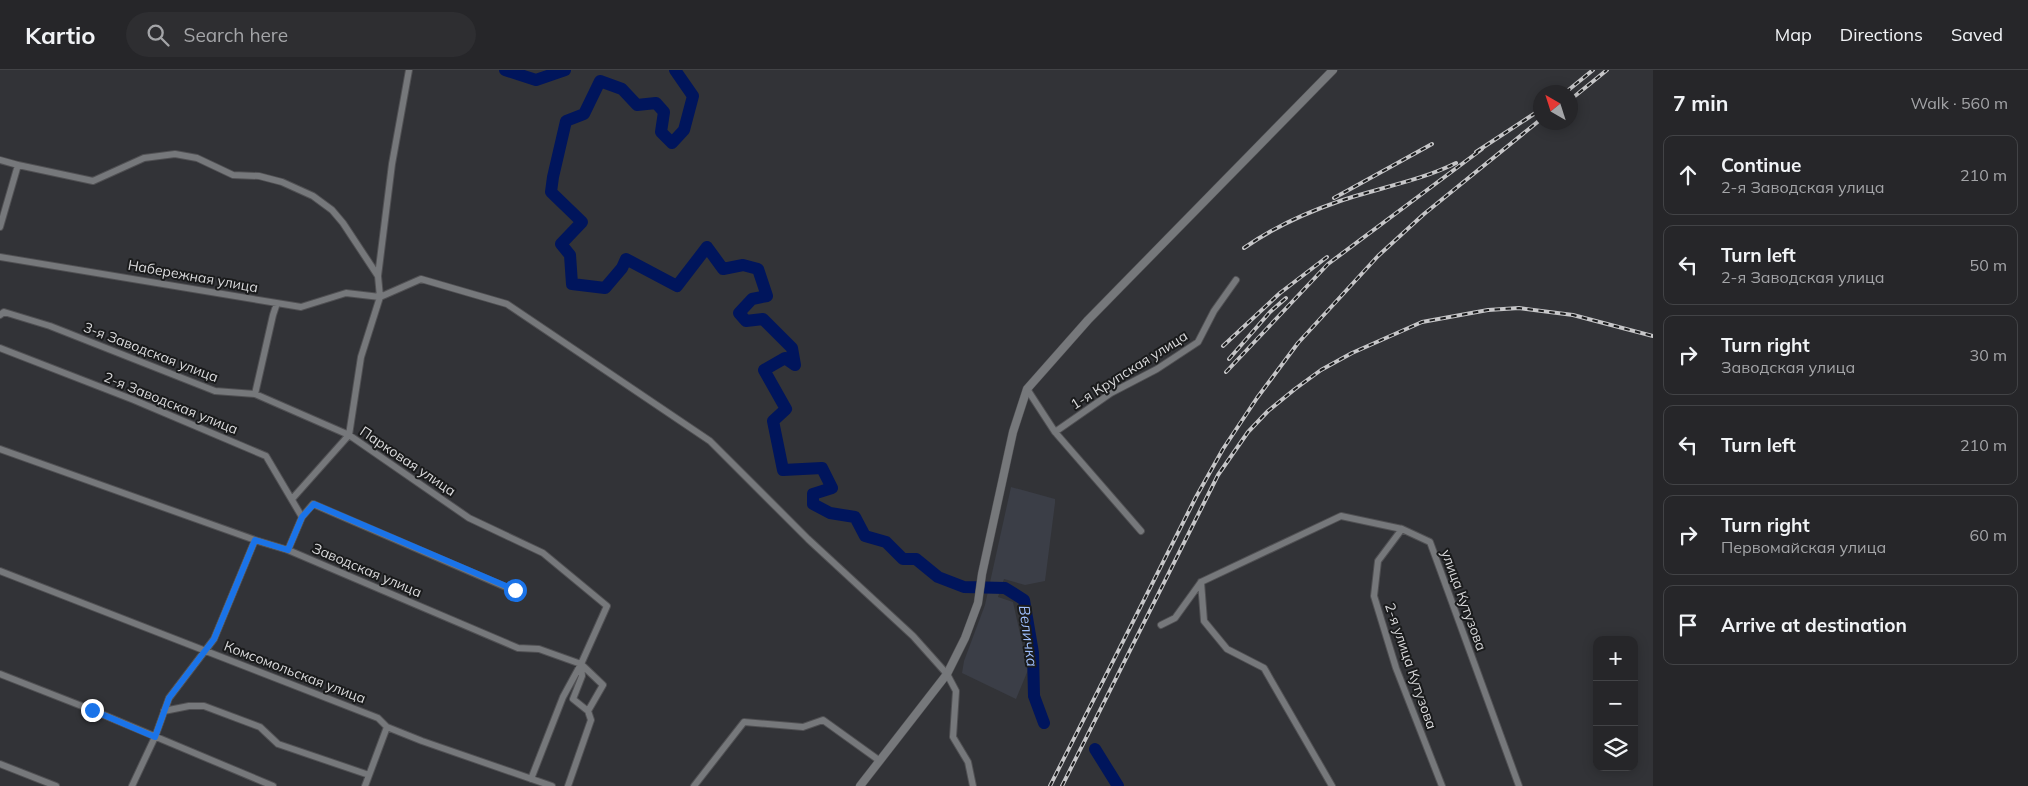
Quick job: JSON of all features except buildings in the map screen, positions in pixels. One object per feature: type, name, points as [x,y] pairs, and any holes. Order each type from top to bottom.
[{"type":"street","points":[[378,276],[392,164],[409,70]]},
{"type":"street","points":[[860,786],[947,674],[965,638],[978,603],[982,574],[1012,432],[1027,389],[1088,320],[1333,70]]},
{"type":"street","name":"Парковая улица","points":[[0,160],[93,181],[144,158],[175,154],[196,158],[234,175],[259,176],[282,182],[313,196],[332,210],[344,223],[378,276],[380,297],[361,357],[349,436],[470,518],[543,553],[607,606],[581,664]]},
{"type":"street","points":[[0,227],[18,165]]},
{"type":"street","name":"Набережная улица","points":[[0,257],[301,307],[346,292],[380,297]]},
{"type":"street","points":[[380,297],[421,279],[506,304],[710,440],[808,539],[913,636],[947,674],[956,691],[953,738],[968,762],[974,786]]},
{"type":"street","name":"1-я Крупская улица","points":[[1055,432],[1111,393],[1158,369],[1198,342],[1214,311],[1236,280]]},
{"type":"street","points":[[255,394],[277,303]]},
{"type":"street","name":"3-я Заводская улица","points":[[0,315],[4,312],[50,326],[215,391],[255,394],[349,436]]},
{"type":"street","name":"2-я Заводская улица","points":[[0,348],[134,400],[266,456],[302,517]]},
{"type":"street","points":[[1027,389],[1064,445],[1141,531]]},
{"type":"street","points":[[292,499],[349,436]]},
{"type":"street","name":"Заводская улица","points":[[0,450],[288,550],[518,648],[539,649],[581,664]]},
{"type":"street","points":[[288,550],[302,517],[314,504],[515,590]]},
{"type":"street","name":"улица Кутузова","points":[[1201,582],[1341,516],[1402,530],[1430,542],[1519,786]]},
{"type":"street","name":"2-я улица Кутузова","points":[[1402,530],[1378,561],[1374,596],[1396,668],[1442,786]]},
{"type":"street","points":[[132,786],[155,737],[169,698],[214,639],[255,540]]},
{"type":"street","name":"Комсомольская улица","points":[[0,571],[378,718],[387,727],[422,741],[552,786]]},
{"type":"street","points":[[1160,625],[1175,618],[1201,582]]},
{"type":"street","points":[[1201,582],[1204,621],[1227,649],[1264,668],[1332,786]]},
{"type":"street","points":[[581,664],[603,686],[588,711]]},
{"type":"street","points":[[568,786],[591,720],[588,711],[573,699],[582,676],[581,664]]},
{"type":"street","points":[[531,779],[563,697],[581,664]]},
{"type":"street","points":[[0,674],[273,786]]},
{"type":"street","points":[[164,711],[188,706],[204,706],[260,727],[278,744],[369,775]]},
{"type":"street","points":[[694,786],[744,722],[803,727],[823,720],[880,761]]},
{"type":"street","points":[[364,786],[387,727]]},
{"type":"street","points":[[0,764],[56,786]]},
{"type":"shaded area","points":[[1011,487],[1055,499],[1045,581],[1025,585],[1004,579],[998,597],[1013,602],[1028,670],[1016,699],[962,673],[964,661],[985,605]]},
{"type":"waterway","points":[[505,70],[536,80],[565,70]]},
{"type":"waterway","name":"Величка","points":[[675,70],[693,96],[684,130],[672,143],[661,132],[664,112],[656,103],[637,105],[622,89],[600,81],[584,114],[566,121],[551,192],[582,222],[561,244],[570,255],[572,284],[605,288],[622,268],[626,259],[677,286],[707,247],[723,269],[743,265],[758,269],[767,296],[752,299],[739,313],[746,321],[763,319],[792,348],[795,365],[785,358],[764,370],[786,409],[773,421],[783,470],[822,468],[832,488],[813,494],[813,504],[830,513],[855,517],[865,536],[886,542],[903,559],[916,559],[938,577],[964,587],[1005,588],[1024,600],[1033,653],[1034,696],[1044,723]]},
{"type":"waterway","name":"Величка","points":[[1095,749],[1118,786]]},
{"type":"railway","points":[[1575,85],[1593,70]]},
{"type":"railway","points":[[1578,94],[1607,70]]},
{"type":"railway","points":[[1476,152],[1533,115]]},
{"type":"railway","points":[[1050,786],[1196,497],[1223,449],[1257,398],[1298,343],[1378,256],[1424,214],[1533,126]]},
{"type":"railway","points":[[1334,198],[1432,144]]},
{"type":"railway","points":[[1226,372],[1328,264],[1482,149]]},
{"type":"railway","points":[[1244,248],[1278,227],[1314,210],[1354,196],[1428,175],[1456,163]]},
{"type":"railway","points":[[1223,346],[1280,293],[1327,257]]},
{"type":"railway","points":[[1229,359],[1270,312],[1286,298]]},
{"type":"railway","points":[[1062,786],[1218,475],[1248,432],[1268,411],[1295,389],[1321,370],[1352,353],[1422,322],[1488,310],[1519,308],[1573,315],[1653,336]]},
{"type":"route","points":[[92,710],[155,737],[169,698],[214,639],[255,540],[288,550],[302,517],[314,504],[515,590]]}]
